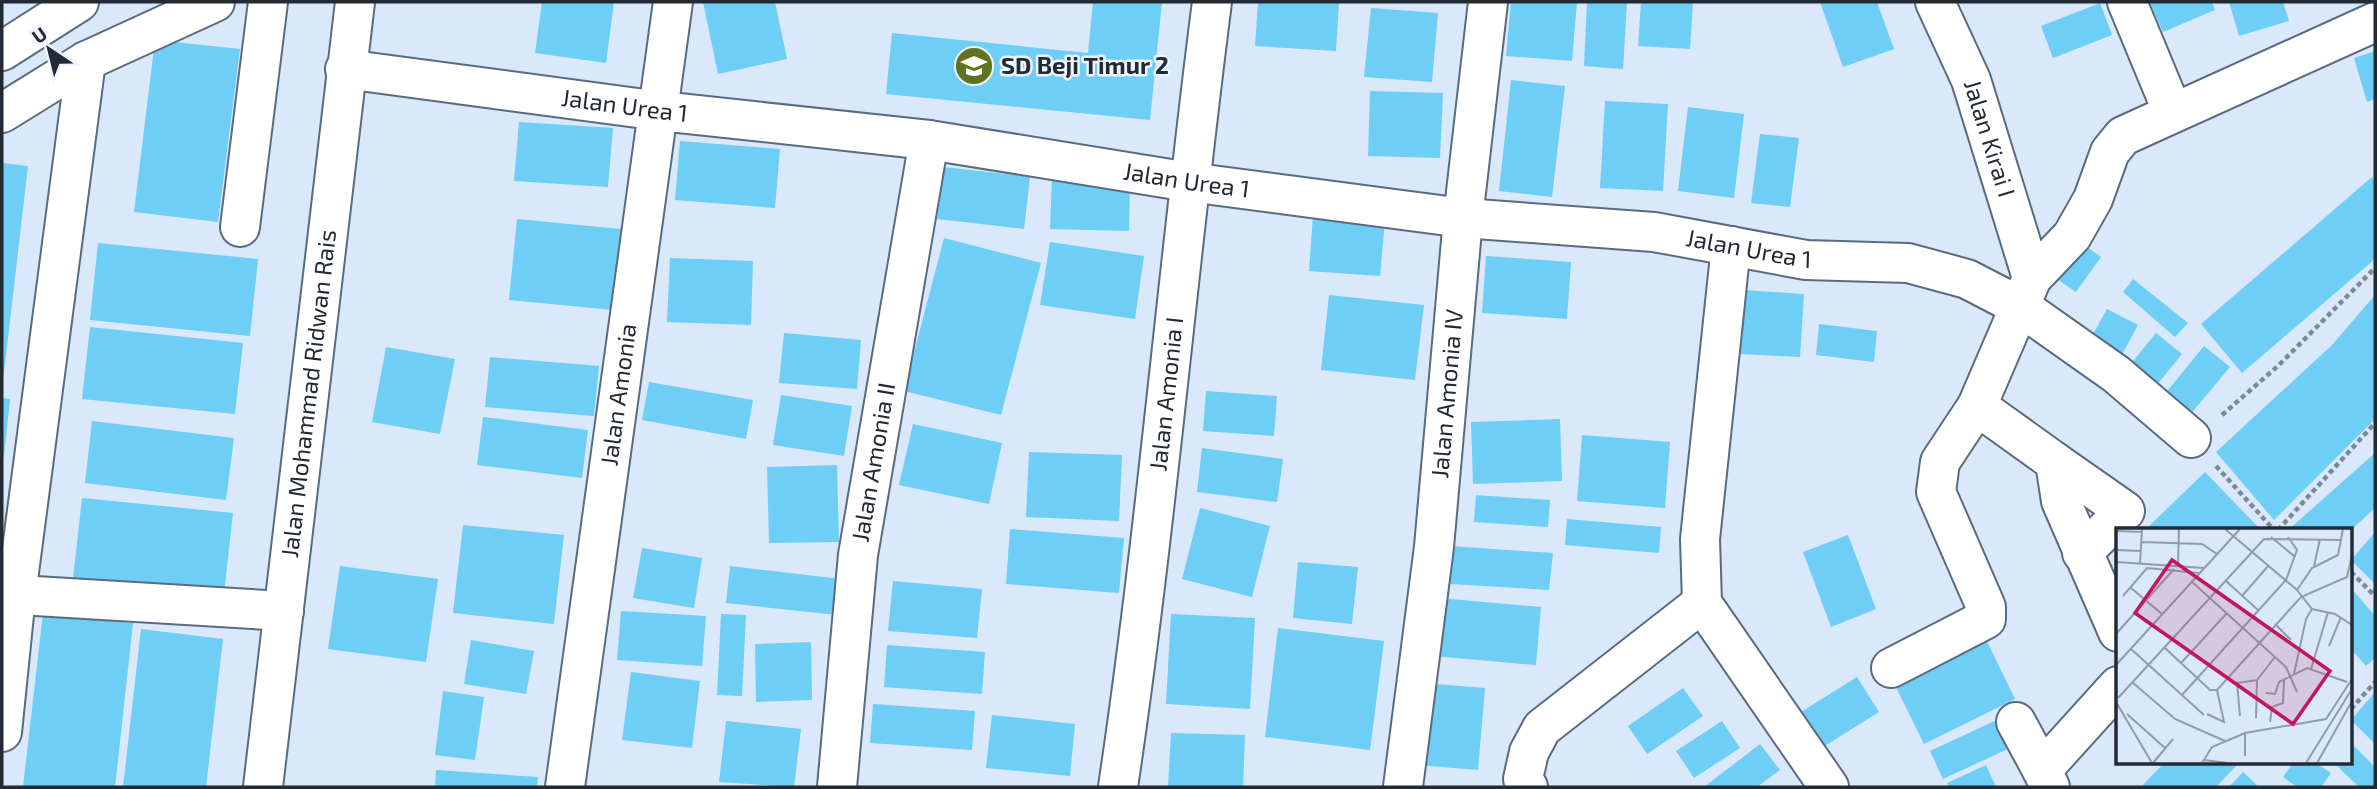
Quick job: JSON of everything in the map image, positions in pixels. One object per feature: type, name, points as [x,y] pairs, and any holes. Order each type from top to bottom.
[{"type":"street","points":[[2,51],[79,2]]},
{"type":"street","points":[[2,113],[86,61],[215,2]]},
{"type":"street","points":[[240,228],[268,2]]},
{"type":"street","name":"Jalan Mohammad Ridwan Rais","points":[[263,787],[345,69],[355,2]]},
{"type":"street","name":"Jalan Amonia","points":[[565,787],[673,2]]},
{"type":"street","name":"Jalan Amonia I","points":[[1118,787],[1136,666],[1189,182],[1212,2]]},
{"type":"street","name":"Jalan Amonia IV","points":[[1403,787],[1434,547],[1464,218],[1488,2]]},
{"type":"street","name":"Jalan Kirai I","points":[[1935,2],[1970,80],[2026,293]]},
{"type":"street","points":[[2127,2],[2173,113]]},
{"type":"street","points":[[1891,668],[1986,619],[1986,607],[1936,492],[1940,462],[1977,406],[2026,293],[2072,236],[2093,199],[2099,176],[2110,152],[2123,136],[2375,22]]},
{"type":"street","points":[[2,732],[9,594],[86,61]]},
{"type":"street","name":"Jalan Urea 1","points":[[345,69],[660,111],[929,140],[1189,182],[1464,218],[1654,232],[1806,260],[1908,263],[2026,293],[2191,438]]},
{"type":"street","name":"Jalan Amonia II","points":[[838,787],[858,555],[929,140]]},
{"type":"street","points":[[1731,246],[1700,539],[1702,603],[1829,787]]},
{"type":"street","points":[[1977,406],[2125,511],[2082,553]]},
{"type":"street","points":[[2055,462],[2061,501],[2116,628]]},
{"type":"street","points":[[9,594],[284,611]]},
{"type":"street","points":[[1528,787],[1523,779],[1529,752],[1542,728],[1702,603]]},
{"type":"street","points":[[2016,722],[2046,779],[2116,689]]},
{"type":"path","points":[[2274,528],[2191,438],[2279,365],[2375,268]]},
{"type":"path","points":[[2278,528],[2375,423]]},
{"type":"path","points":[[2352,573],[2375,596]]},
{"type":"path","points":[[2352,708],[2375,682]]},
{"type":"building","points":[[542,2],[614,2],[606,63],[535,53]]},
{"type":"building","points":[[703,2],[775,2],[787,59],[718,74]]},
{"type":"building","points":[[1093,2],[1162,2],[1150,120],[886,94],[892,33],[1088,53]]},
{"type":"building","points":[[1258,2],[1339,2],[1336,51],[1255,46]]},
{"type":"building","points":[[1511,2],[1577,2],[1572,61],[1506,56]]},
{"type":"building","points":[[1587,2],[1627,2],[1623,69],[1584,66]]},
{"type":"building","points":[[1641,2],[1693,2],[1690,49],[1638,46]]},
{"type":"building","points":[[1820,2],[1877,2],[1894,49],[1843,67]]},
{"type":"building","points":[[2150,2],[2212,2],[2215,10],[2163,32]]},
{"type":"building","points":[[2229,2],[2283,2],[2289,21],[2239,36]]},
{"type":"building","points":[[2100,3],[2112,35],[2053,58],[2041,26]]},
{"type":"building","points":[[1371,8],[1438,13],[1432,82],[1364,77]]},
{"type":"building","points":[[155,40],[240,49],[218,222],[134,212]]},
{"type":"building","points":[[2375,51],[2375,99],[2367,102],[2354,58]]},
{"type":"building","points":[[1511,80],[1565,86],[1552,197],[1499,191]]},
{"type":"building","points":[[1370,91],[1443,93],[1440,158],[1368,156]]},
{"type":"building","points":[[1605,101],[1668,104],[1663,191],[1600,188]]},
{"type":"building","points":[[1688,107],[1744,114],[1734,198],[1678,191]]},
{"type":"building","points":[[519,122],[613,128],[608,187],[514,181]]},
{"type":"building","points":[[1760,134],[1799,138],[1790,207],[1751,203]]},
{"type":"building","points":[[680,141],[780,149],[775,208],[675,200]]},
{"type":"building","points":[[2,163],[28,166],[3,381],[2,381]]},
{"type":"building","points":[[944,167],[1030,177],[1024,229],[937,219]]},
{"type":"building","points":[[2372,177],[2375,181],[2375,259],[2242,373],[2201,324]]},
{"type":"building","points":[[1052,179],[1130,180],[1129,231],[1050,229]]},
{"type":"building","points":[[1313,215],[1385,220],[1380,276],[1309,271]]},
{"type":"building","points":[[517,219],[621,229],[613,310],[509,300]]},
{"type":"building","points":[[944,238],[1041,263],[1001,415],[904,391]]},
{"type":"building","points":[[2079,241],[2101,257],[2076,292],[2054,277]]},
{"type":"building","points":[[1050,242],[1144,256],[1135,319],[1040,305]]},
{"type":"building","points":[[98,243],[258,259],[250,336],[90,320]]},
{"type":"building","points":[[1486,256],[1571,262],[1567,319],[1482,313]]},
{"type":"building","points":[[670,258],[753,261],[751,325],[667,322]]},
{"type":"building","points":[[2133,279],[2188,323],[2175,337],[2123,292]]},
{"type":"building","points":[[1744,290],[1804,294],[1800,357],[1740,354]]},
{"type":"building","points":[[1329,295],[1424,305],[1415,380],[1321,370]]},
{"type":"building","points":[[2375,295],[2375,419],[2274,520],[2216,452],[2332,345]]},
{"type":"building","points":[[2107,309],[2138,325],[2119,360],[2088,343]]},
{"type":"building","points":[[1819,324],[1877,331],[1874,362],[1816,355]]},
{"type":"building","points":[[90,327],[243,343],[235,414],[82,399]]},
{"type":"building","points":[[784,333],[861,340],[857,389],[779,383]]},
{"type":"building","points":[[2156,333],[2182,354],[2152,391],[2126,370]]},
{"type":"building","points":[[2204,346],[2230,367],[2189,416],[2164,395]]},
{"type":"building","points":[[386,347],[455,359],[440,434],[372,422]]},
{"type":"building","points":[[490,357],[599,366],[594,416],[485,407]]},
{"type":"building","points":[[649,382],[753,400],[746,439],[642,420]]},
{"type":"building","points":[[1206,391],[1277,396],[1274,436],[1203,431]]},
{"type":"building","points":[[781,395],[852,406],[844,456],[773,445]]},
{"type":"building","points":[[2,398],[10,399],[4,457],[2,457]]},
{"type":"building","points":[[483,417],[588,430],[582,478],[477,465]]},
{"type":"building","points":[[1560,419],[1562,481],[1473,484],[1471,422]]},
{"type":"building","points":[[92,421],[234,438],[226,500],[85,483]]},
{"type":"building","points":[[913,424],[1002,443],[989,504],[899,485]]},
{"type":"building","points":[[1582,435],[1670,442],[1665,508],[1577,501]]},
{"type":"building","points":[[1202,448],[1283,459],[1277,502],[1197,492]]},
{"type":"building","points":[[1029,452],[1122,455],[1119,521],[1026,517]]},
{"type":"building","points":[[2375,453],[2375,508],[2352,529],[2290,528]]},
{"type":"building","points":[[837,465],[839,542],[769,543],[767,467]]},
{"type":"building","points":[[2205,472],[2259,528],[2147,528]]},
{"type":"building","points":[[1476,495],[1550,500],[1548,527],[1474,522]]},
{"type":"building","points":[[82,498],[233,513],[224,594],[73,579]]},
{"type":"building","points":[[1200,508],[1270,526],[1252,597],[1182,579]]},
{"type":"building","points":[[1567,519],[1661,527],[1659,553],[1565,545]]},
{"type":"building","points":[[463,525],[564,535],[554,624],[453,613]]},
{"type":"building","points":[[1010,529],[1124,538],[1119,593],[1006,584]]},
{"type":"building","points":[[2375,532],[2375,584],[2352,559]]},
{"type":"building","points":[[1848,535],[1876,609],[1831,627],[1803,552]]},
{"type":"building","points":[[1435,545],[1553,553],[1549,590],[1432,583]]},
{"type":"building","points":[[642,548],[702,558],[694,608],[633,598]]},
{"type":"building","points":[[1298,562],[1358,567],[1352,624],[1293,618]]},
{"type":"building","points":[[340,566],[438,579],[426,662],[328,649]]},
{"type":"building","points":[[730,566],[841,579],[837,615],[726,603]]},
{"type":"building","points":[[893,581],[982,589],[977,638],[888,631]]},
{"type":"building","points":[[2352,589],[2375,616],[2375,658],[2366,666],[2352,650]]},
{"type":"building","points":[[1439,598],[1541,607],[1536,665],[1433,656]]},
{"type":"building","points":[[621,611],[706,616],[702,666],[617,660]]},
{"type":"building","points":[[43,613],[133,623],[115,787],[23,787]]},
{"type":"building","points":[[721,614],[746,615],[742,696],[717,695]]},
{"type":"building","points":[[1171,614],[1255,618],[1250,709],[1166,704]]},
{"type":"building","points":[[1278,628],[1384,641],[1370,750],[1265,737]]},
{"type":"building","points":[[141,629],[223,639],[206,787],[123,787]]},
{"type":"building","points":[[1982,631],[2015,699],[1924,744],[1890,675]]},
{"type":"building","points":[[471,640],[534,651],[526,694],[464,684]]},
{"type":"building","points":[[811,642],[812,700],[756,702],[755,644]]},
{"type":"building","points":[[887,645],[985,652],[982,694],[884,687]]},
{"type":"building","points":[[631,672],[700,681],[692,748],[622,740]]},
{"type":"building","points":[[1857,677],[1879,712],[1823,747],[1801,712]]},
{"type":"building","points":[[1424,683],[1485,688],[1478,770],[1417,765]]},
{"type":"building","points":[[1683,688],[1703,716],[1647,754],[1628,726]]},
{"type":"building","points":[[443,691],[484,697],[475,760],[435,755]]},
{"type":"building","points":[[2375,692],[2375,744],[2352,719]]},
{"type":"building","points":[[873,704],[975,711],[972,750],[870,743]]},
{"type":"building","points":[[992,715],[1075,724],[1070,776],[986,768]]},
{"type":"building","points":[[1999,719],[2012,747],[1943,779],[1930,751]]},
{"type":"building","points":[[726,721],[801,729],[794,787],[719,782]]},
{"type":"building","points":[[1722,721],[1740,748],[1694,778],[1676,751]]},
{"type":"building","points":[[1171,733],[1245,735],[1243,787],[1168,787]]},
{"type":"building","points":[[1760,744],[1780,770],[1757,787],[1704,787]]},
{"type":"building","points":[[2352,744],[2375,767],[2375,787],[2359,787],[2335,764],[2352,764]]},
{"type":"building","points":[[2163,764],[2238,764],[2216,787],[2141,787]]},
{"type":"building","points":[[2292,764],[2318,764],[2331,773],[2321,787],[2297,787],[2283,777]]},
{"type":"building","points":[[1986,765],[1996,787],[1949,787],[1947,783]]},
{"type":"building","points":[[436,770],[538,777],[537,787],[435,787]]},
{"type":"building","points":[[2243,772],[2259,787],[2229,787]]},
{"type":"place","name":"SD Beji Timur 2","points":[[974,66]]}]
